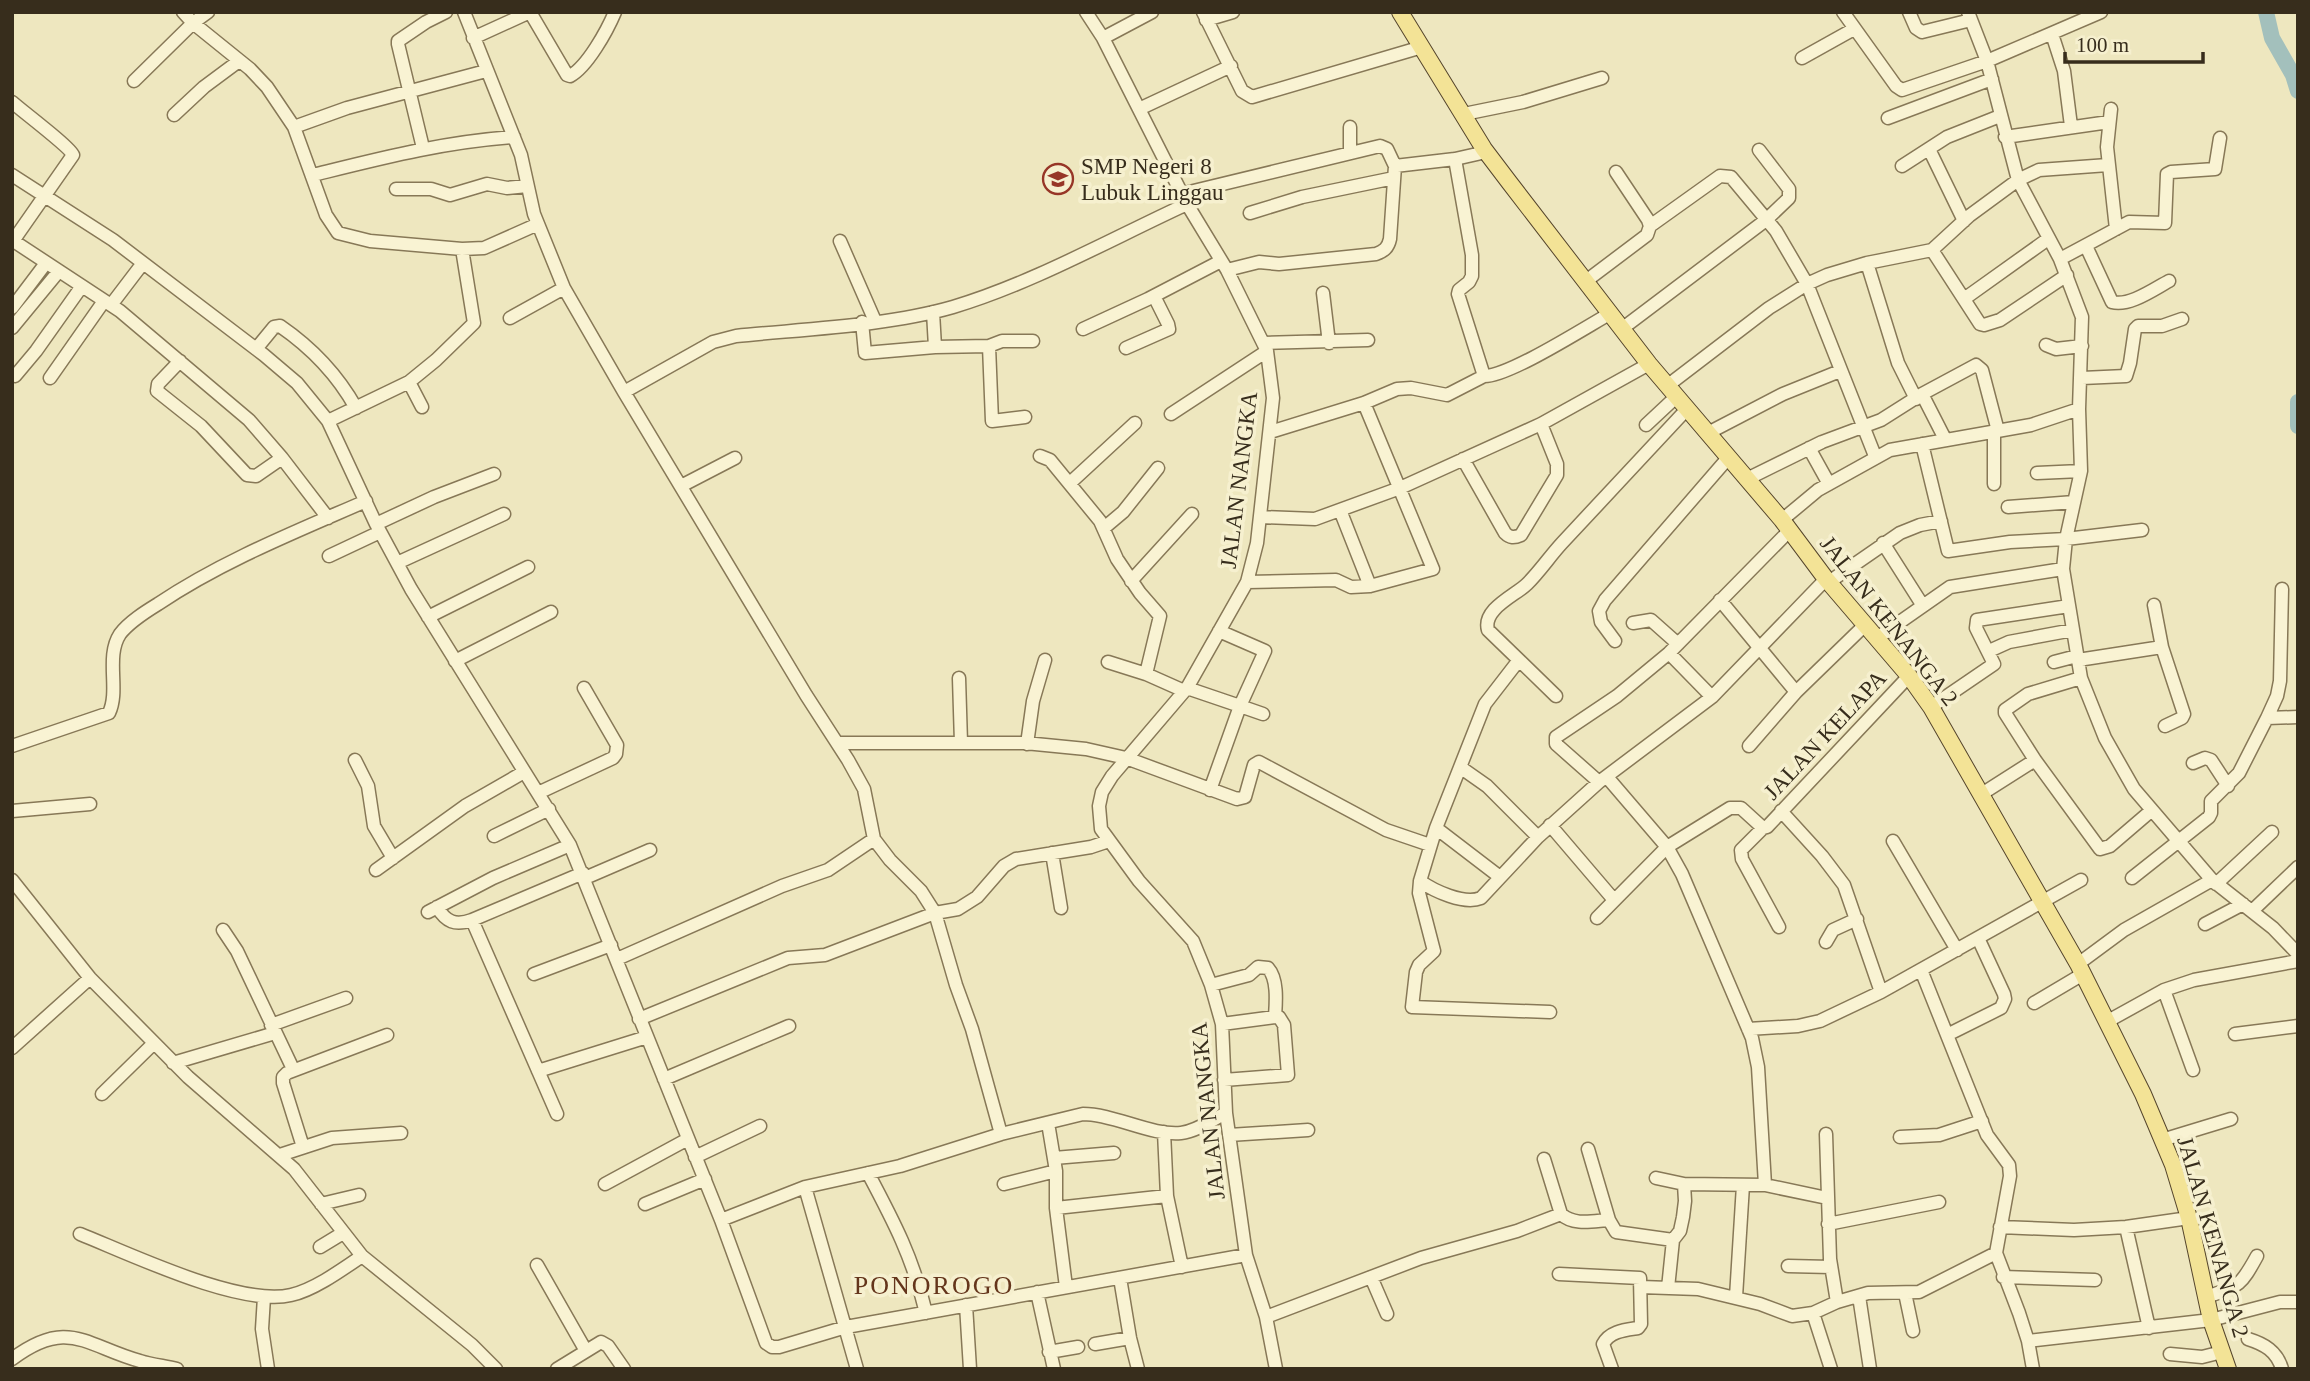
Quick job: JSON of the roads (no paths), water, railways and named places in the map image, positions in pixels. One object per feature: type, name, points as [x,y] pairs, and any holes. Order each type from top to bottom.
[{"type":"main road","name":"JALAN KENANGA 2","points":[[1400,12],[1486,152],[1649,364],[1786,525],[1827,580],[1909,676],[1931,707],[2081,969],[2143,1094],[2173,1165],[2189,1218],[2211,1320],[2228,1369]]},
{"type":"street","points":[[183,12],[267,87],[294,127],[326,215],[338,233],[370,241],[484,248],[538,224]]},
{"type":"street","points":[[134,80],[208,12]]},
{"type":"street","points":[[423,148],[398,41],[446,12]]},
{"type":"street","points":[[464,12],[521,155],[538,224],[564,288],[864,789],[874,839],[890,860],[921,891],[935,913],[972,1029],[1001,1134]]},
{"type":"street","points":[[473,38],[530,12],[570,76],[583,65],[607,30],[615,12]]},
{"type":"street","name":"JALAN NANGKA","points":[[1086,12],[1103,38],[1184,199],[1224,265],[1265,347],[1273,398],[1260,517],[1247,582],[1184,689],[1112,776],[1100,799],[1099,816],[1101,829],[1109,841],[1164,911],[1187,933],[1211,985],[1222,1024],[1226,1113],[1246,1255],[1266,1317],[1276,1369]]},
{"type":"street","points":[[1103,38],[1152,12]]},
{"type":"street","points":[[1233,12],[1205,16],[1244,94],[1258,96],[1422,47]]},
{"type":"street","points":[[1843,12],[1896,86],[1902,90],[1987,61],[2101,12]]},
{"type":"street","points":[[1909,12],[1916,28],[1922,32],[1970,16],[1987,61],[2018,180],[2060,259],[2082,317],[2079,409],[2081,471],[2066,539],[2063,569],[2081,678],[2105,738],[2134,789],[2214,882],[2297,952]]},
{"type":"street","points":[[1802,58],[1854,29]]},
{"type":"street","points":[[2052,33],[2064,71],[2070,126]]},
{"type":"street","points":[[174,115],[204,87],[239,61]]},
{"type":"street","points":[[1139,109],[1231,66]]},
{"type":"street","points":[[294,127],[347,108],[486,71]]},
{"type":"street","points":[[1464,114],[1523,102],[1602,78]]},
{"type":"street","points":[[1888,118],[1992,79]]},
{"type":"street","points":[[12,102],[72,152],[72,159],[13,241],[108,303],[249,419],[328,518]]},
{"type":"street","points":[[1902,166],[1952,135],[2000,116]]},
{"type":"street","points":[[2005,136],[2070,126],[2110,116],[2108,165],[2116,229]]},
{"type":"street","points":[[1350,127],[1350,153]]},
{"type":"street","points":[[313,175],[423,148],[468,140],[514,137]]},
{"type":"street","points":[[2060,259],[2136,220],[2165,223],[2167,174],[2215,169],[2220,138]]},
{"type":"street","points":[[624,392],[713,342],[736,336],[869,322],[933,312],[1008,286],[1184,199],[1350,153],[1383,146],[1387,149],[1395,172],[1390,239],[1384,251],[1279,264],[1259,262],[1224,265],[1083,329]]},
{"type":"street","points":[[1929,149],[1964,220]]},
{"type":"street","points":[[1623,328],[1766,220],[1789,198],[1789,189],[1759,150]]},
{"type":"street","points":[[1250,213],[1395,172],[1486,152]]},
{"type":"street","points":[[1455,159],[1473,263],[1472,276],[1458,294],[1484,376]]},
{"type":"street","points":[[1646,425],[1769,308],[1807,284],[1827,275],[1867,264],[1931,250],[1964,220],[2018,180],[2039,170],[2108,165]]},
{"type":"street","points":[[1616,172],[1650,226]]},
{"type":"street","points":[[12,175],[113,240],[256,349],[298,383],[328,421],[397,563],[570,845],[705,1179],[766,1343],[779,1347],[846,1327],[1246,1255]]},
{"type":"street","points":[[1586,281],[1647,235],[1650,226],[1720,176],[1731,177],[1786,247],[1807,284],[1875,456]]},
{"type":"street","points":[[396,189],[431,189],[450,195],[487,184],[507,188],[527,186]]},
{"type":"street","points":[[1964,299],[2048,239]]},
{"type":"street","points":[[840,241],[869,322],[865,353],[989,346],[1002,341],[1033,341]]},
{"type":"street","points":[[2086,246],[2112,302],[2126,302],[2169,281]]},
{"type":"street","points":[[328,421],[409,382],[463,336],[474,323],[462,248]]},
{"type":"street","points":[[1931,250],[1980,324],[1988,326],[2067,275]]},
{"type":"street","points":[[12,308],[46,263]]},
{"type":"street","points":[[50,378],[143,263]]},
{"type":"street","points":[[1867,264],[1898,363],[1945,439]]},
{"type":"street","points":[[12,328],[59,271]]},
{"type":"street","points":[[15,376],[82,286]]},
{"type":"street","points":[[510,318],[564,288]]},
{"type":"street","points":[[1323,293],[1329,342]]},
{"type":"street","points":[[1126,348],[1168,329],[1153,296]]},
{"type":"street","points":[[933,312],[935,347]]},
{"type":"street","points":[[1270,432],[1364,404],[1397,389],[1428,390],[1447,395],[1484,376],[1500,373],[1533,358],[1611,313]]},
{"type":"street","points":[[2082,378],[2126,376],[2134,329],[2138,326],[2162,326],[2182,318]]},
{"type":"street","points":[[256,349],[274,327],[281,326],[326,365],[356,408]]},
{"type":"street","points":[[1171,414],[1265,347],[1368,340]]},
{"type":"street","points":[[2046,345],[2056,349],[2082,346]]},
{"type":"street","points":[[989,346],[992,421],[1025,417]]},
{"type":"street","points":[[180,361],[159,384],[157,391],[201,426],[247,475],[256,476],[282,458]]},
{"type":"street","points":[[1260,517],[1315,519],[1400,488],[1541,424],[1649,364]]},
{"type":"street","points":[[1747,479],[1809,448],[1881,420],[1970,368],[1979,366],[1996,432],[1994,484]]},
{"type":"street","points":[[1709,433],[1783,394],[1840,371]]},
{"type":"street","points":[[409,382],[422,407]]},
{"type":"street","points":[[1556,696],[1488,630],[1488,619],[1513,593],[1527,585],[1677,397]]},
{"type":"street","points":[[1247,582],[1336,580],[1351,587],[1370,586],[1433,569],[1364,404]]},
{"type":"street","points":[[1765,1185],[1758,1067],[1748,1029],[1682,874],[1667,847],[1603,780],[1556,744],[1556,737],[1617,696],[1673,649],[1786,525],[1799,503],[1829,484],[1875,456],[1901,447],[2031,425],[2079,409]]},
{"type":"street","points":[[1070,483],[1135,423]]},
{"type":"street","points":[[1463,459],[1505,533],[1511,537],[1521,535],[1558,475],[1557,464],[1541,424]]},
{"type":"street","points":[[1922,443],[1948,551],[2010,542],[2142,530]]},
{"type":"street","points":[[1809,448],[1829,484]]},
{"type":"street","points":[[1040,456],[1050,460],[1104,528],[1117,559],[1160,616],[1146,674]]},
{"type":"street","points":[[681,486],[735,458]]},
{"type":"street","points":[[1615,641],[1598,615],[1605,600],[1728,458]]},
{"type":"street","points":[[1104,528],[1123,512],[1158,468]]},
{"type":"street","points":[[2037,473],[2081,471]]},
{"type":"street","points":[[329,556],[434,497],[494,474]]},
{"type":"street","points":[[12,746],[109,713],[115,644],[121,633],[140,616],[186,586],[270,543],[366,501]]},
{"type":"street","points":[[2008,507],[2074,502]]},
{"type":"street","points":[[1340,510],[1370,586]]},
{"type":"street","points":[[397,563],[504,514]]},
{"type":"street","points":[[1131,581],[1192,514]]},
{"type":"street","points":[[1420,881],[1449,895],[1473,901],[1481,898],[1550,825],[1603,780],[1712,696],[1758,646],[1827,580],[1909,528],[1941,521]]},
{"type":"street","points":[[1883,543],[1923,606]]},
{"type":"street","points":[[428,617],[528,566]]},
{"type":"street","points":[[1877,638],[1943,590],[1955,585],[2063,569]]},
{"type":"street","points":[[2132,877],[2209,817],[2212,799],[2239,773],[2277,696],[2280,681],[2281,589]]},
{"type":"street","points":[[1720,600],[1796,692]]},
{"type":"street","points":[[2154,605],[2162,647],[2184,714],[2182,718],[2165,726]]},
{"type":"street","points":[[1931,707],[1992,666],[1993,660],[1976,628],[1977,620],[2069,606]]},
{"type":"street","points":[[455,660],[551,612]]},
{"type":"street","points":[[1633,623],[1651,620],[1712,696]]},
{"type":"street","points":[[1749,746],[1796,692],[1866,624]]},
{"type":"street","points":[[1989,651],[2009,642],[2073,630]]},
{"type":"street","points":[[1210,790],[1240,706],[1265,651],[1219,631]]},
{"type":"street","points":[[2054,662],[2162,647]]},
{"type":"street","points":[[1027,744],[1033,701],[1045,660]]},
{"type":"street","points":[[1519,660],[1485,704],[1430,845],[1419,893],[1434,951],[1419,965],[1416,972],[1412,1007],[1550,1012]]},
{"type":"street","points":[[1108,662],[1263,714]]},
{"type":"street","name":"JALAN KELAPA","points":[[1667,847],[1735,806],[1747,811],[1763,828],[1774,821],[1909,676]]},
{"type":"street","points":[[959,678],[961,743]]},
{"type":"street","points":[[2081,678],[2028,694],[2005,710],[2005,713],[2035,760],[2100,849],[2110,846],[2152,810]]},
{"type":"street","points":[[538,793],[617,754],[617,745],[584,688]]},
{"type":"street","points":[[2267,718],[2298,717]]},
{"type":"street","points":[[838,743],[1027,744],[1086,749],[1126,758],[1237,799],[1243,798],[1254,765],[1259,762],[1386,830],[1430,845]]},
{"type":"street","points":[[2193,763],[2205,758],[2211,760],[2228,786]]},
{"type":"street","points":[[355,760],[368,786],[374,826],[393,858]]},
{"type":"street","points":[[1980,795],[2035,760]]},
{"type":"street","points":[[1460,767],[1487,786],[1538,836]]},
{"type":"street","points":[[376,870],[466,806],[524,772]]},
{"type":"street","points":[[12,811],[90,804]]},
{"type":"street","points":[[494,836],[550,809]]},
{"type":"street","points":[[1782,811],[1840,878],[1857,919],[1881,992]]},
{"type":"street","points":[[1550,825],[1614,900]]},
{"type":"street","points":[[1436,828],[1500,877]]},
{"type":"street","points":[[1763,828],[1741,850],[1742,859],[1779,927]]},
{"type":"street","points":[[2035,1003],[2081,969],[2124,930],[2214,882],[2272,832]]},
{"type":"street","points":[[617,959],[771,891],[828,870],[874,839]]},
{"type":"street","points":[[639,1020],[788,958],[825,955],[935,913],[968,905],[1010,862],[1109,841]]},
{"type":"street","points":[[1893,841],[1957,950]]},
{"type":"street","points":[[570,845],[493,878],[433,910],[451,922],[461,924],[650,850]]},
{"type":"street","points":[[1597,918],[1667,847]]},
{"type":"street","points":[[1052,853],[1061,908]]},
{"type":"street","points":[[2205,924],[2248,908],[2298,867]]},
{"type":"street","points":[[12,880],[90,978],[173,1063],[280,1155],[305,1182],[362,1256],[472,1345],[496,1369]]},
{"type":"street","points":[[1748,1029],[1798,1026],[1820,1021],[1881,992],[2081,880]]},
{"type":"street","points":[[1826,942],[1833,930],[1857,919]]},
{"type":"street","points":[[472,920],[557,1114]]},
{"type":"street","points":[[223,930],[237,951],[293,1069]]},
{"type":"street","points":[[1949,1034],[2004,1004],[2004,994],[1978,938]]},
{"type":"street","points":[[534,974],[611,945]]},
{"type":"street","points":[[2108,1021],[2164,989],[2297,952]]},
{"type":"street","points":[[1211,985],[1249,975],[1258,967],[1268,968],[1272,973],[1275,993],[1275,1017]]},
{"type":"street","points":[[1921,970],[1990,1139],[2009,1165],[2009,1183],[1996,1254],[2003,1277],[2020,1313],[2033,1369]]},
{"type":"street","points":[[12,1048],[90,978]]},
{"type":"street","points":[[2164,989],[2193,1070]]},
{"type":"street","points":[[173,1063],[273,1029],[346,998]]},
{"type":"street","points":[[1222,1024],[1279,1017],[1284,1025],[1288,1075],[1224,1080]]},
{"type":"street","points":[[664,1079],[789,1026]]},
{"type":"street","points":[[2235,1034],[2298,1026]]},
{"type":"street","points":[[303,1147],[283,1077],[293,1069],[387,1035]]},
{"type":"street","points":[[538,1071],[647,1037]]},
{"type":"street","points":[[102,1094],[153,1044]]},
{"type":"street","points":[[721,1220],[805,1187],[901,1166],[1001,1134],[1083,1114],[1095,1114],[1164,1132],[1180,1133],[1226,1113]]},
{"type":"street","points":[[2162,1140],[2231,1119]]},
{"type":"street","points":[[1900,1137],[1930,1137],[1982,1121]]},
{"type":"street","points":[[1048,1123],[1055,1165],[1056,1208],[1066,1287]]},
{"type":"street","points":[[695,1157],[760,1126]]},
{"type":"street","points":[[1229,1135],[1308,1130]]},
{"type":"street","points":[[1164,1132],[1167,1196],[1182,1267]]},
{"type":"street","points":[[280,1155],[332,1138],[401,1133]]},
{"type":"street","points":[[1826,1134],[1828,1224],[1837,1302]]},
{"type":"street","points":[[605,1184],[688,1139]]},
{"type":"street","points":[[1588,1149],[1609,1220],[1618,1233],[1673,1240]]},
{"type":"street","points":[[1004,1184],[1055,1165],[1114,1153]]},
{"type":"street","points":[[1544,1159],[1561,1214],[1565,1218],[1576,1222],[1609,1220]]},
{"type":"street","points":[[868,1173],[893,1220],[916,1273],[926,1313]]},
{"type":"street","points":[[1656,1178],[1684,1184],[1765,1185],[1827,1198]]},
{"type":"street","points":[[645,1204],[705,1179]]},
{"type":"street","points":[[1668,1287],[1673,1240],[1680,1231],[1683,1217],[1684,1184]]},
{"type":"street","points":[[1736,1297],[1743,1185]]},
{"type":"street","points":[[805,1187],[857,1369]]},
{"type":"street","points":[[321,1204],[359,1195]]},
{"type":"street","points":[[1056,1208],[1167,1196]]},
{"type":"street","points":[[1828,1224],[1939,1202]]},
{"type":"street","points":[[1266,1317],[1421,1258],[1517,1231],[1561,1214]]},
{"type":"street","points":[[2000,1227],[2074,1230],[2126,1227],[2189,1218]]},
{"type":"street","points":[[2126,1227],[2149,1328]]},
{"type":"street","points":[[320,1247],[343,1233]]},
{"type":"street","points":[[80,1234],[215,1286],[264,1297],[298,1293],[362,1256]]},
{"type":"street","points":[[1641,1287],[1698,1289],[1736,1297],[1792,1316],[1813,1313],[1837,1302],[1876,1292],[1905,1293],[1926,1290],[1996,1254]]},
{"type":"street","points":[[2206,1297],[2236,1287],[2246,1277],[2257,1256]]},
{"type":"street","points":[[537,1265],[586,1351]]},
{"type":"street","points":[[1788,1266],[1832,1267]]},
{"type":"street","points":[[1559,1274],[1637,1276],[1640,1280],[1641,1324],[1638,1328],[1614,1333],[1604,1339],[1603,1344],[1612,1369]]},
{"type":"street","points":[[1371,1277],[1387,1314]]},
{"type":"street","points":[[2003,1277],[2095,1280]]},
{"type":"street","points":[[1120,1278],[1138,1369]]},
{"type":"street","points":[[1037,1292],[1054,1369]]},
{"type":"street","points":[[1905,1293],[1913,1331]]},
{"type":"street","points":[[1859,1296],[1870,1369]]},
{"type":"street","points":[[264,1297],[262,1329],[268,1369]]},
{"type":"street","points":[[2028,1341],[2211,1320],[2280,1302],[2298,1302]]},
{"type":"street","points":[[967,1306],[970,1369]]},
{"type":"street","points":[[1813,1313],[1831,1369]]},
{"type":"street","points":[[12,1359],[45,1340],[77,1338],[139,1361],[177,1369]]},
{"type":"street","points":[[1096,1344],[1130,1338]]},
{"type":"street","points":[[2248,1339],[2262,1343],[2271,1350],[2282,1369]]},
{"type":"street","points":[[557,1369],[604,1343],[624,1369]]},
{"type":"street","points":[[1049,1352],[1078,1347]]},
{"type":"street","points":[[2170,1354],[2202,1357],[2222,1352]]},
{"type":"waterway","points":[[2266,12],[2272,38],[2293,75],[2298,91]]},
{"type":"waterway","points":[[2298,402],[2298,426]]},
{"type":"place","name":"SMP Negeri 8 Lubuk Linggau","points":[[1058,179]]},
{"type":"district","name":"PONOROGO","points":[[934,1285]]}]
